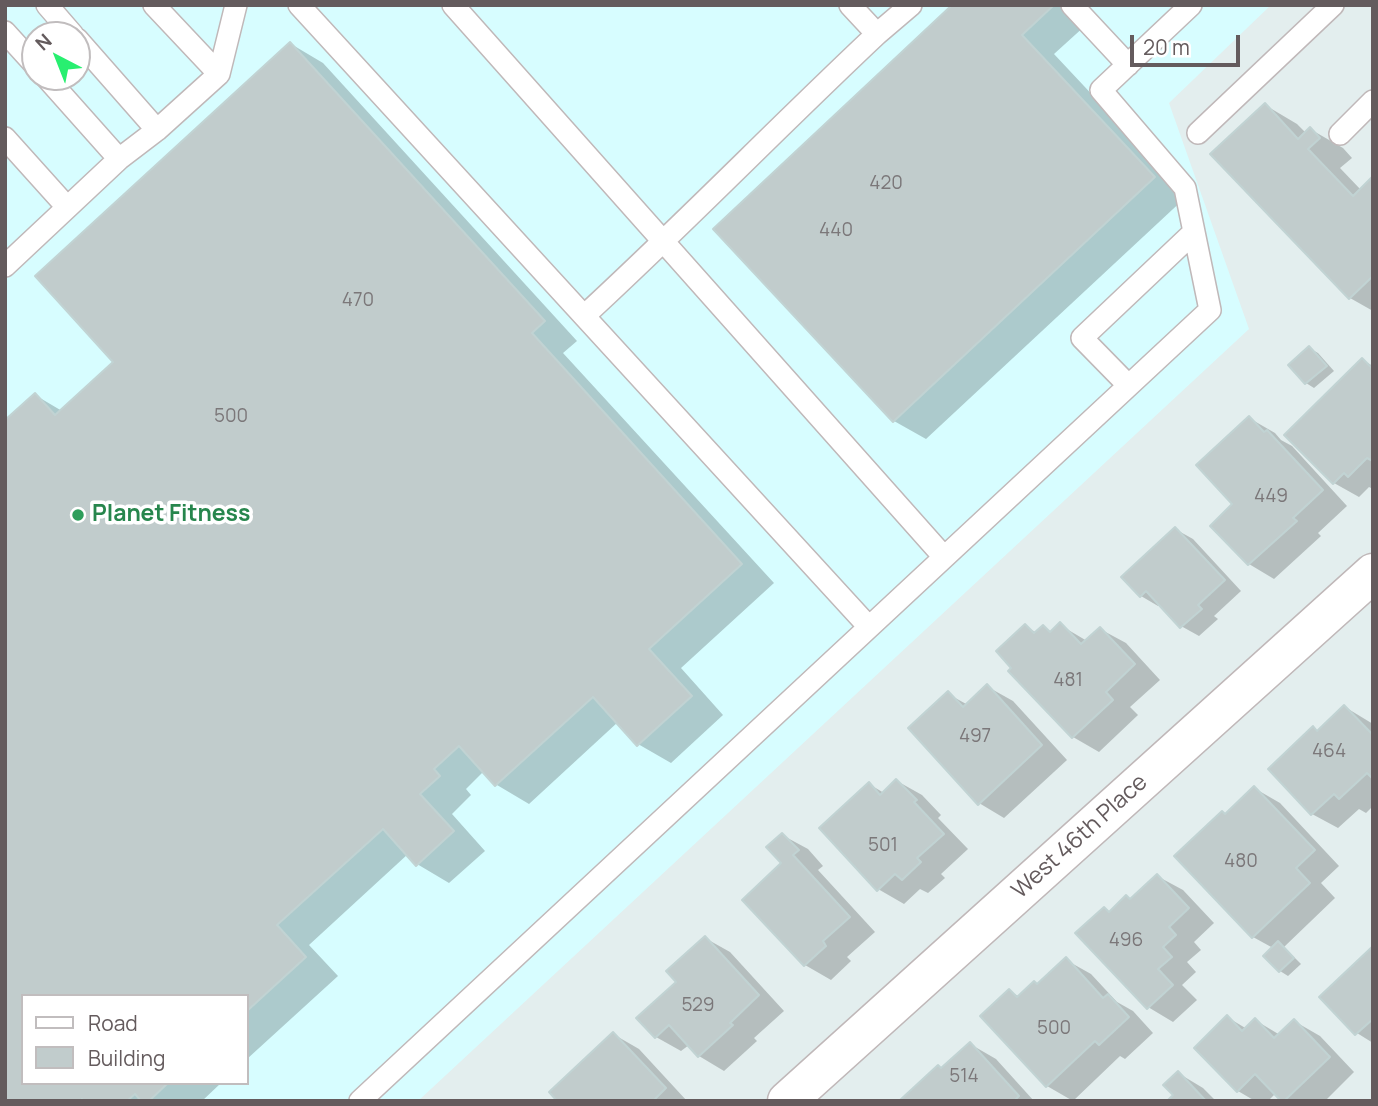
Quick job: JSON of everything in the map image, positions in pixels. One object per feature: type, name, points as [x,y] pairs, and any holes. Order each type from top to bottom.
[{"type":"street","name":"West 46th Place","points":[[787,1101],[1373,573]]},
{"type":"lane","points":[[47,5],[61,21]]},
{"type":"lane","points":[[154,5],[219,74]]},
{"type":"lane","points":[[5,266],[119,159],[158,130],[219,74],[236,5]]},
{"type":"lane","points":[[299,5],[869,627]]},
{"type":"lane","points":[[453,5],[944,557]]},
{"type":"lane","points":[[850,5],[877,34]]},
{"type":"lane","points":[[584,316],[664,242],[877,34],[911,5]]},
{"type":"lane","points":[[1072,5],[1128,65]]},
{"type":"lane","points":[[360,1101],[1210,310],[1185,188],[1101,90],[1191,5]]},
{"type":"lane","points":[[1198,132],[1333,5]]},
{"type":"lane","points":[[5,32],[21,50]]},
{"type":"lane","points":[[91,55],[158,130]]},
{"type":"lane","points":[[58,91],[119,159]]},
{"type":"lane","points":[[1340,134],[1373,101]]},
{"type":"lane","points":[[5,138],[67,207]]},
{"type":"lane","points":[[1128,385],[1082,338],[1194,232]]},
{"type":"shaded area","points":[[5,5],[1271,5],[1169,103],[1249,329],[418,1101],[5,1101]]},
{"type":"building","points":[[952,5],[1054,5],[1022,35],[1155,177],[893,422],[713,229]]},
{"type":"building","points":[[290,42],[545,321],[532,333],[742,564],[649,649],[692,696],[637,746],[593,697],[495,786],[459,746],[434,769],[440,776],[420,794],[454,831],[416,866],[383,829],[277,925],[306,957],[248,1010],[248,994],[21,994],[21,1085],[166,1085],[149,1101],[141,1101],[135,1094],[127,1101],[5,1101],[5,420],[35,393],[55,415],[113,362],[35,276]]},
{"type":"building","points":[[1265,103],[1298,139],[1310,127],[1320,138],[1308,149],[1353,196],[1373,176],[1373,276],[1349,299],[1210,154]]},
{"type":"building","points":[[1309,346],[1327,366],[1305,384],[1288,365]]},
{"type":"building","points":[[1362,358],[1373,369],[1373,461],[1367,458],[1348,477],[1344,473],[1333,484],[1284,435]]},
{"type":"building","points":[[1249,416],[1264,432],[1267,430],[1323,490],[1293,518],[1297,521],[1248,565],[1210,526],[1232,504],[1196,465]]},
{"type":"building","points":[[1175,527],[1225,580],[1198,605],[1202,609],[1180,628],[1146,591],[1140,597],[1121,577]]},
{"type":"building","points":[[1060,622],[1081,644],[1100,627],[1135,664],[1106,692],[1113,700],[1072,738],[1008,671],[1011,668],[996,651],[1025,624],[1034,633],[1043,625],[1050,632]]},
{"type":"building","points":[[987,684],[1042,745],[978,805],[908,728],[948,691],[963,707]]},
{"type":"building","points":[[1344,705],[1373,735],[1373,779],[1367,773],[1339,799],[1334,794],[1311,815],[1268,769],[1313,726],[1317,731]]},
{"type":"building","points":[[896,779],[944,834],[917,858],[921,862],[902,880],[895,874],[877,891],[819,828],[869,782],[880,795]]},
{"type":"building","points":[[1254,786],[1315,850],[1296,868],[1310,883],[1252,938],[1174,856],[1222,811],[1225,814]]},
{"type":"building","points":[[782,833],[799,850],[793,855],[850,917],[823,941],[826,946],[804,966],[742,900],[781,863],[766,847]]},
{"type":"building","points":[[1157,874],[1189,908],[1169,927],[1176,935],[1163,947],[1172,957],[1158,969],[1173,985],[1147,1009],[1075,933],[1104,907],[1109,912],[1126,895],[1130,899]]},
{"type":"building","points":[[705,936],[759,995],[730,1023],[733,1025],[698,1057],[669,1025],[655,1038],[636,1018],[676,982],[666,971]]},
{"type":"building","points":[[1278,941],[1294,958],[1279,972],[1263,956]]},
{"type":"building","points":[[1373,946],[1373,1019],[1355,1035],[1319,997]]},
{"type":"building","points":[[1066,957],[1103,998],[1108,994],[1129,1017],[1099,1045],[1095,1041],[1046,1087],[980,1016],[1009,989],[1017,997],[1034,981],[1037,984]]},
{"type":"building","points":[[1227,1015],[1242,1031],[1255,1018],[1274,1038],[1294,1019],[1330,1057],[1284,1101],[1255,1074],[1237,1092],[1194,1048]]},
{"type":"building","points":[[613,1032],[666,1088],[653,1101],[557,1101],[549,1092]]},
{"type":"building","points":[[970,1042],[1019,1096],[1014,1101],[899,1101],[938,1065],[941,1068]]},
{"type":"building","points":[[1178,1071],[1206,1101],[1167,1101],[1173,1095],[1163,1085]]},
{"type":"place","name":"Planet Fitness","points":[[78,515]]}]
